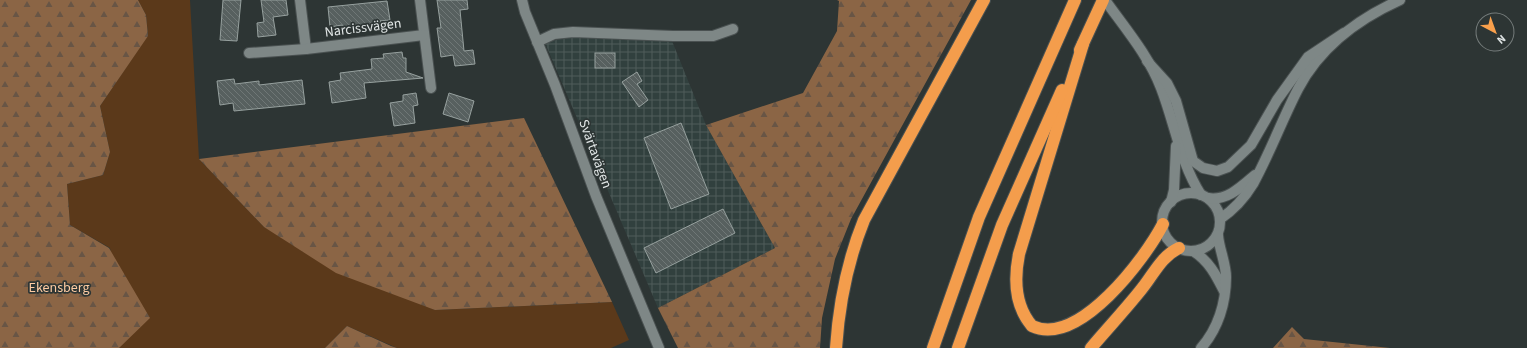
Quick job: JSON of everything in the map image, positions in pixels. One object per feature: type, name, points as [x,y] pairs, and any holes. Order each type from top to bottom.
[{"type":"highway","points":[[836,348],[838,318],[844,280],[852,249],[864,220],[984,0]]},
{"type":"highway","points":[[933,348],[979,217],[1075,0]]},
{"type":"highway","points":[[958,348],[1002,226],[1104,0]]},
{"type":"highway","points":[[1061,339],[1050,338],[1041,334],[1028,322],[1019,305],[1016,269],[1021,246],[1083,44]]},
{"type":"highway","points":[[1093,323],[1120,293],[1134,273],[1163,224]]},
{"type":"highway","points":[[1091,348],[1142,289],[1161,261],[1171,252],[1179,248]]},
{"type":"street","name":"Narcissvägen","points":[[300,0],[306,49]]},
{"type":"street","points":[[420,0],[431,88]]},
{"type":"street","name":"Svärtavägen","points":[[522,0],[596,196],[659,348]]},
{"type":"street","points":[[1104,0],[1147,61],[1161,88],[1176,138],[1189,174],[1205,197],[1218,211],[1220,219],[1218,235],[1226,277],[1217,324],[1210,338],[1200,348]]},
{"type":"street","points":[[1147,61],[1167,83],[1176,101],[1192,161],[1203,168],[1217,171],[1228,167],[1251,145],[1277,100],[1308,58],[1360,20],[1400,0]]},
{"type":"street","points":[[537,42],[554,34],[573,32],[713,36],[733,30]]},
{"type":"street","points":[[1220,219],[1234,209],[1246,196],[1260,170],[1298,89],[1313,66],[1344,33]]},
{"type":"street","name":"Narcissvägen","points":[[249,53],[306,49],[424,35]]},
{"type":"street","points":[[1176,138],[1174,190],[1171,202],[1163,216],[1163,224],[1168,238],[1179,248],[1193,251],[1203,257],[1211,267],[1224,292]]},
{"type":"street","points":[[1171,202],[1185,194],[1218,200],[1236,191],[1260,170]]},
{"type":"street","points":[[1193,251],[1208,246],[1218,235]]},
{"type":"shaded area","points":[[138,0],[190,0],[199,159],[264,227],[435,310],[612,302],[629,340],[611,348],[397,348],[347,326],[325,348],[119,348],[123,343],[110,248],[70,225],[67,184],[103,175],[110,152],[100,106],[148,35],[146,15]]},
{"type":"shaded area","points":[[571,36],[672,41],[706,125],[775,248],[658,308],[545,43]]},
{"type":"green space","name":"Ekensberg","points":[[0,0],[138,0],[146,15],[148,36],[100,106],[110,152],[103,175],[67,184],[70,225],[109,248],[150,318],[119,348],[0,348]]},
{"type":"green space","points":[[837,0],[971,0],[851,219],[835,259],[822,318],[820,348],[678,348],[658,308],[775,248],[706,125],[803,93],[837,31],[839,1]]},
{"type":"green space","points":[[524,118],[612,302],[435,310],[336,273],[264,227],[199,159]]},
{"type":"green space","points":[[347,326],[391,346],[397,348],[325,348]]},
{"type":"green space","points":[[1292,327],[1304,339],[1390,348],[1273,348]]},
{"type":"building","points":[[223,0],[241,0],[237,41],[220,40]]},
{"type":"building","points":[[261,0],[286,0],[288,15],[273,17],[276,35],[258,37],[257,23],[264,22]]},
{"type":"building","points":[[437,0],[467,0],[468,9],[460,10],[464,51],[473,50],[475,64],[455,66],[453,55],[441,57],[437,28],[441,28]]},
{"type":"building","points":[[387,1],[390,20],[380,21],[381,25],[343,29],[342,25],[330,27],[328,7]]},
{"type":"building","points":[[402,52],[403,58],[406,58],[406,72],[423,78],[364,83],[366,98],[332,103],[329,82],[341,80],[340,73],[372,69],[371,59],[384,58],[383,54]]},
{"type":"building","points":[[595,53],[615,53],[615,68],[595,68]]},
{"type":"building","points":[[637,72],[642,81],[637,84],[648,100],[639,107],[622,82]]},
{"type":"building","points":[[234,79],[235,84],[259,81],[259,85],[302,80],[305,104],[234,111],[233,103],[220,105],[217,81]]},
{"type":"building","points":[[416,93],[418,105],[413,106],[415,123],[394,126],[390,103],[403,101],[403,95]]},
{"type":"building","points":[[449,93],[474,101],[468,122],[443,114]]},
{"type":"building","points":[[681,123],[709,194],[671,209],[644,138]]},
{"type":"building","points":[[723,209],[735,233],[656,273],[644,248]]}]
